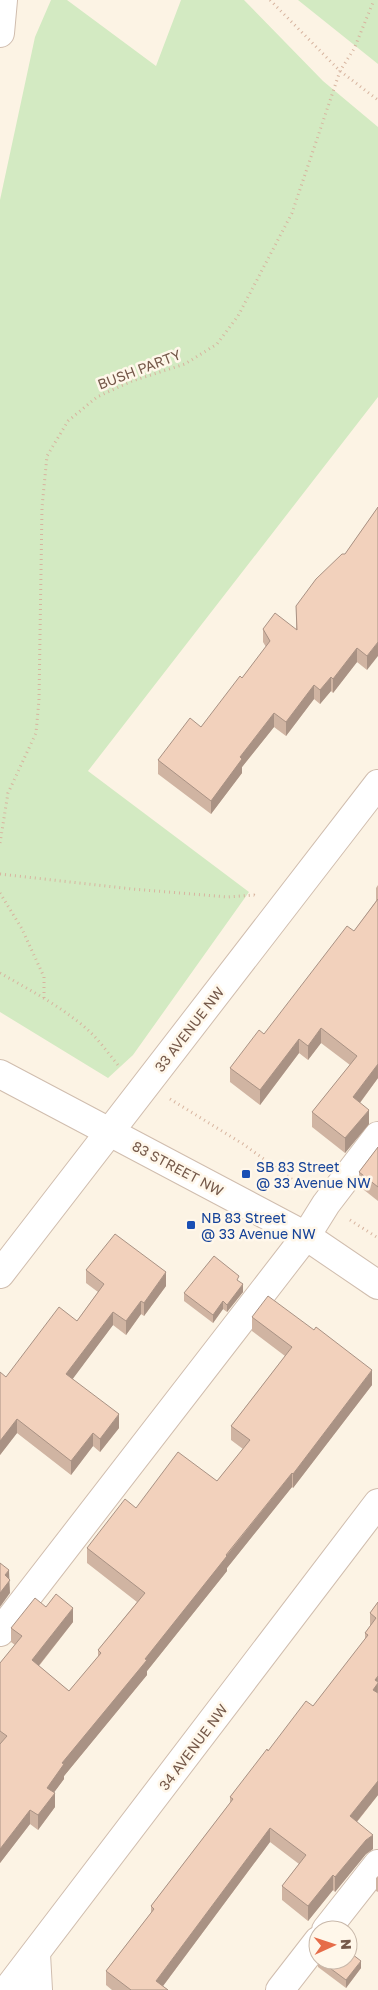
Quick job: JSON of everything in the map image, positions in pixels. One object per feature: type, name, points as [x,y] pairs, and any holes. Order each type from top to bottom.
[{"type":"street","points":[[0,33],[3,0]]},
{"type":"street","name":"33 AVENUE NW","points":[[0,1274],[378,784]]},
{"type":"street","name":"83 STREET NW","points":[[0,1074],[306,1236],[378,1285]]},
{"type":"street","points":[[0,1632],[306,1236],[326,1204],[378,1136]]},
{"type":"street","name":"34 AVENUE NW","points":[[7,1990],[378,1503]]},
{"type":"street","points":[[334,1920],[378,1864]]},
{"type":"street","points":[[36,1954],[38,1990]]},
{"type":"street","points":[[280,1990],[308,1954]]},
{"type":"path","points":[[270,0],[340,71],[378,100]]},
{"type":"path","name":"BUSH PARTY","points":[[0,843],[8,794],[36,733],[39,700],[42,507],[48,456],[68,420],[96,397],[132,382],[185,364],[218,344],[238,316],[292,213],[340,71],[354,49],[374,0]]},
{"type":"path","points":[[0,874],[132,889],[228,897],[254,894],[280,912]]},
{"type":"path","points":[[0,893],[22,929],[44,978],[44,999]]},
{"type":"path","points":[[0,973],[44,999],[87,1029],[102,1044],[118,1065]]},
{"type":"path","points":[[165,1096],[243,1144],[326,1204],[378,1238]]},
{"type":"green space","points":[[51,0],[67,0],[156,66],[181,0],[244,0],[323,81],[378,127],[378,397],[88,771],[249,892],[133,1055],[108,1078],[0,1012],[0,200],[35,37]]},
{"type":"green space","points":[[298,0],[378,0],[378,64]]},
{"type":"building","points":[[378,507],[378,642],[367,656],[357,648],[333,679],[331,677],[320,690],[314,685],[286,722],[274,713],[240,757],[242,759],[211,801],[158,760],[190,718],[201,727],[240,676],[242,678],[270,641],[263,629],[275,613],[297,630],[296,606],[316,579],[342,554],[345,554]]},
{"type":"building","points":[[378,899],[378,1064],[353,1097],[369,1110],[345,1138],[312,1112],[357,1056],[321,1028],[308,1046],[299,1039],[260,1090],[230,1068],[259,1030],[264,1034],[347,926],[354,931]]},
{"type":"building","points":[[378,1147],[378,1187],[359,1172]]},
{"type":"building","points":[[115,1234],[166,1272],[144,1303],[141,1301],[126,1321],[113,1312],[66,1374],[119,1414],[100,1439],[93,1433],[71,1461],[17,1419],[0,1441],[0,1372],[6,1377],[59,1307],[77,1321],[104,1284],[86,1270]]},
{"type":"building","points":[[214,1256],[239,1276],[237,1280],[243,1284],[227,1305],[223,1301],[213,1315],[184,1293]]},
{"type":"building","points":[[268,1296],[314,1330],[316,1327],[372,1370],[293,1474],[226,1555],[145,1659],[147,1660],[62,1763],[64,1764],[47,1788],[55,1793],[38,1815],[30,1810],[0,1849],[0,1744],[7,1736],[0,1731],[0,1663],[22,1636],[11,1628],[35,1598],[46,1607],[56,1594],[73,1608],[32,1660],[69,1691],[101,1653],[98,1650],[145,1593],[87,1548],[125,1499],[136,1508],[178,1452],[217,1481],[250,1440],[231,1426],[292,1347],[252,1317]]},
{"type":"building","points":[[0,1563],[9,1570],[5,1575],[10,1580],[0,1593]]},
{"type":"building","points":[[378,1602],[378,1676],[375,1680],[378,1683],[373,1690],[378,1693],[378,1781],[350,1816],[373,1835],[366,1840],[335,1877],[333,1875],[308,1906],[282,1886],[306,1855],[270,1828],[156,1981],[168,1990],[131,1990],[106,1971],[154,1909],[151,1906],[233,1799],[230,1797],[267,1749],[268,1751],[306,1701],[313,1706],[368,1635],[365,1633],[376,1618],[370,1613]]},
{"type":"building","points":[[332,1970],[354,1970],[346,1980]]},
{"type":"place","name":"SB 83 Street @ 33 Avenue NW","points":[[246,1174]]},
{"type":"place","name":"NB 83 Street @ 33 Avenue NW","points":[[191,1225]]}]
